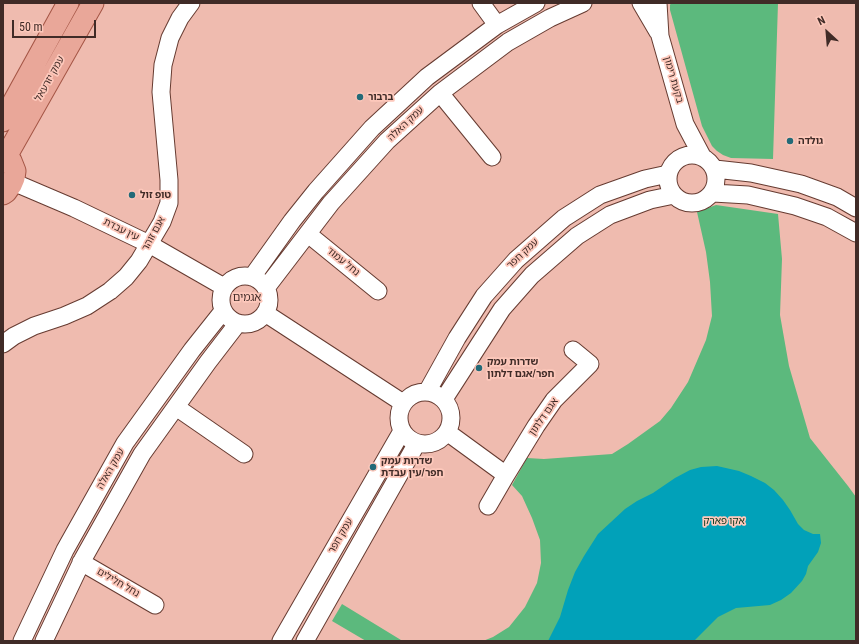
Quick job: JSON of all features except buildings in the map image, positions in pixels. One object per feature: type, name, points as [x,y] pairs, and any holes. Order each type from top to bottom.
[{"type":"main road","name":"עמק יזרעאל","points":[[3,121],[68,3]]},
{"type":"main road","name":"עמק יזרעאל","points":[[5,154],[93,3]]},
{"type":"main road","points":[[5,154],[11,161],[15,174],[8,188]]},
{"type":"street","name":"אגם זוהר","points":[[3,344],[14,336],[34,326],[64,316],[87,306],[110,291],[126,277],[139,261],[162,222],[169,202],[168,166],[161,92],[163,65],[170,38],[180,18],[191,3]]},
{"type":"street","points":[[481,3],[497,25]]},
{"type":"street","name":"עמק האלה","points":[[252,277],[316,190],[372,128],[427,77],[497,25],[536,3]]},
{"type":"street","name":"עמק האלה","points":[[266,288],[331,203],[387,142],[440,93],[508,42],[550,18],[583,3]]},
{"type":"street","name":"בקעת רימון","points":[[641,3],[660,36]]},
{"type":"street","name":"בקעת רימון","points":[[658,3],[660,36],[685,124],[702,156]]},
{"type":"street","points":[[440,93],[492,156]]},
{"type":"street","name":"בקעת רימון","points":[[681,158],[685,124]]},
{"type":"street","points":[[694,154],[702,156],[708,159],[715,169],[717,177],[716,186],[713,193],[708,198],[701,202],[687,203],[680,200],[670,189],[668,174],[671,167],[681,158],[694,154]]},
{"type":"street","points":[[715,169],[751,173],[801,184],[837,197],[856,208]]},
{"type":"street","name":"עמק חפר","points":[[427,392],[457,338],[484,296],[516,260],[564,218],[600,195],[645,179],[668,174]]},
{"type":"street","name":"עין עבדת","points":[[8,188],[74,208],[149,244],[224,287]]},
{"type":"street","points":[[713,193],[748,195],[795,206],[828,217],[856,233]]},
{"type":"street","points":[[444,399],[502,310],[532,275],[577,236],[610,215],[650,200],[674,195]]},
{"type":"street","name":"נחל עמוד","points":[[308,234],[378,290]]},
{"type":"street","points":[[236,277],[252,277],[260,281],[266,288],[269,294],[268,307],[261,318],[256,322],[244,324],[232,321],[226,316],[221,306],[221,296],[224,287],[236,277]]},
{"type":"street","name":"עמק האלה","points":[[22,641],[65,550],[125,443],[192,350],[223,311]]},
{"type":"street","points":[[265,313],[404,403]]},
{"type":"street","name":"עמק האלה","points":[[44,641],[82,562],[142,454],[238,323]]},
{"type":"street","name":"אגם דלתון","points":[[488,506],[536,426],[554,400],[590,364],[573,350]]},
{"type":"street","points":[[427,392],[434,393],[444,399],[451,412],[452,419],[447,432],[443,437],[430,444],[423,444],[417,443],[406,436],[399,424],[399,417],[400,410],[408,398],[415,394],[427,392]]},
{"type":"street","points":[[176,407],[244,454]]},
{"type":"street","name":"עמק חפר","points":[[281,641],[402,431]]},
{"type":"street","points":[[447,432],[506,476]]},
{"type":"street","name":"עמק חפר","points":[[305,641],[417,443]]},
{"type":"street","name":"נחל חלילים","points":[[82,562],[155,605]]},
{"type":"green space","points":[[671,3],[778,3],[773,159],[731,158],[723,155],[712,146],[702,126],[670,10]]},
{"type":"green space","name":"אקו פארק","points":[[716,205],[778,214],[782,259],[780,315],[789,366],[810,438],[856,497],[856,641],[483,641],[493,637],[509,627],[525,607],[537,583],[541,563],[540,540],[522,496],[512,485],[527,458],[544,459],[612,454],[660,421],[671,408],[688,382],[706,340],[712,316],[706,252],[697,212]]},
{"type":"green space","points":[[342,604],[405,641],[366,641],[332,621]]},
{"type":"water","points":[[717,466],[739,471],[765,483],[783,500],[798,524],[804,530],[813,534],[820,534],[821,543],[818,552],[808,566],[802,581],[791,593],[770,605],[736,608],[718,617],[694,641],[548,641],[560,617],[575,572],[598,534],[625,509],[675,478],[690,470],[701,467]]},
{"type":"place","name":"ברבור","points":[[360,97]]},
{"type":"place","name":"גולדה","points":[[790,141]]},
{"type":"place","name":"טופ זול","points":[[132,195]]},
{"type":"place","name":"שדרות עמק חפר/אגם דלתון","points":[[479,368]]},
{"type":"place","name":"שדרות עמק חפר/עין עבדת","points":[[373,467]]},
{"type":"district","name":"אגמים","points":[[247,298]]}]
